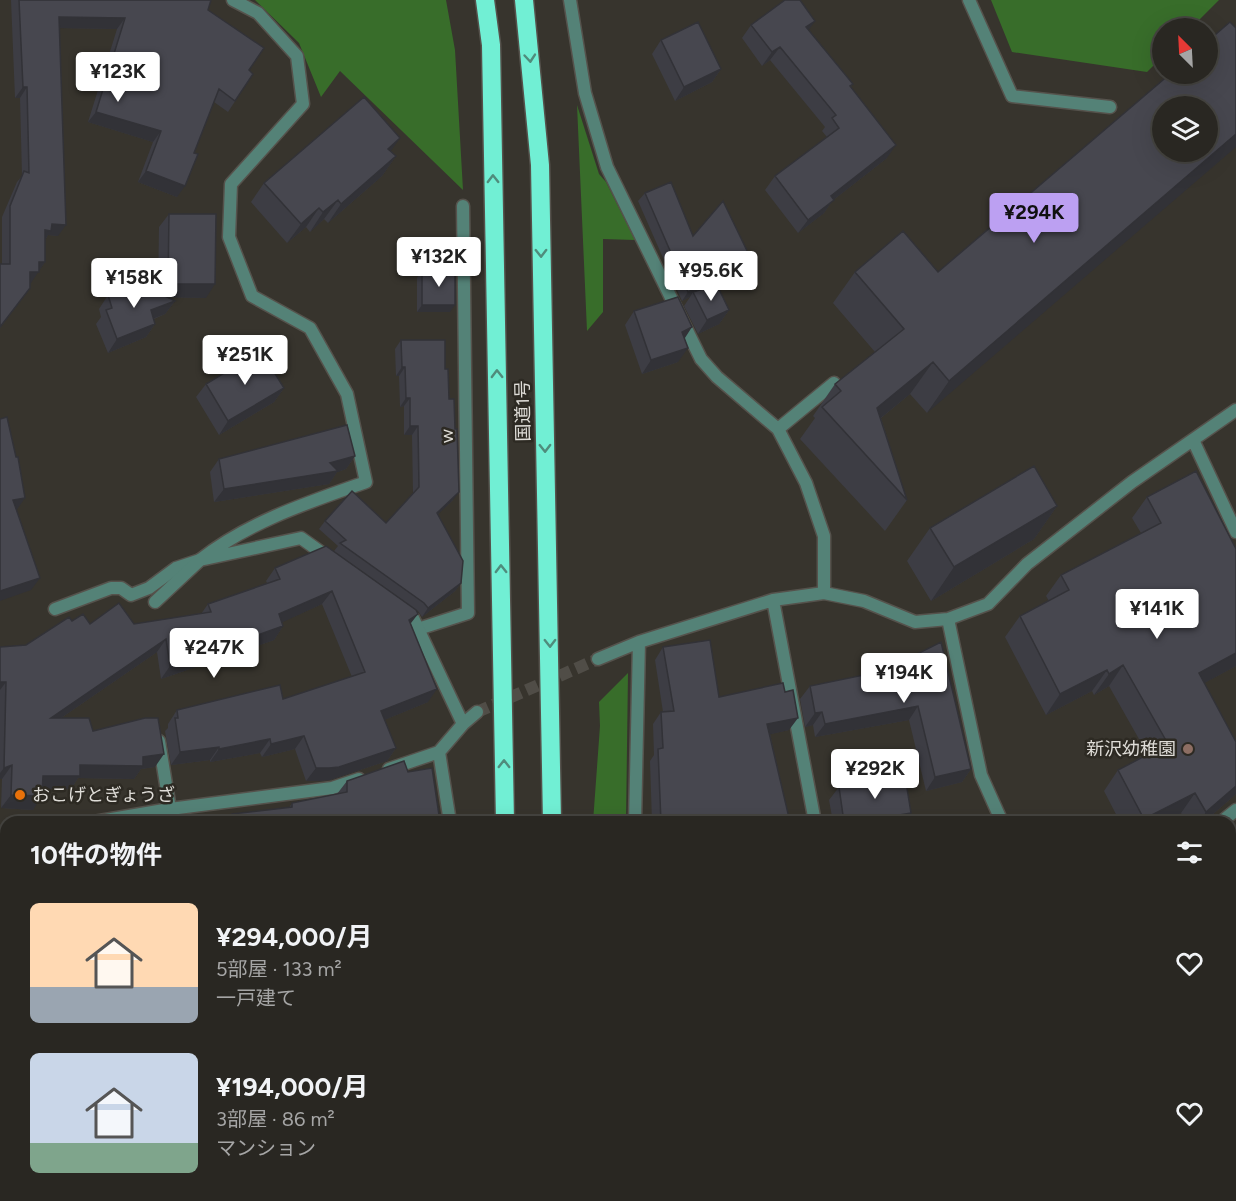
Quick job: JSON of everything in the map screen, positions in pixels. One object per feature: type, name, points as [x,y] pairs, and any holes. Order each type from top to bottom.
[{"type":"highway","name":"国道1号","points":[[485,0],[491,69],[505,816]]},
{"type":"highway","name":"国道1号","points":[[524,0],[540,165],[552,816]]},
{"type":"street","points":[[155,602],[223,541],[311,501],[366,482],[347,394],[337,375],[310,328],[252,296],[229,237],[231,184],[303,104],[297,56],[258,13],[233,0]]},
{"type":"street","points":[[570,0],[585,93],[607,167],[702,359],[717,377],[778,429],[806,483],[824,536],[824,592]]},
{"type":"street","points":[[969,0],[1012,96],[1110,107]]},
{"type":"street","name":"w","points":[[418,629],[468,613],[463,206]]},
{"type":"street","points":[[778,429],[834,383]]},
{"type":"street","points":[[598,660],[639,642],[773,600],[824,592],[864,601],[915,622],[948,619],[988,604],[1028,564],[1131,482],[1236,410]]},
{"type":"street","points":[[1193,440],[1236,531]]},
{"type":"street","points":[[55,609],[111,588],[121,588],[131,595],[149,588],[176,568],[200,560],[301,538],[339,565]]},
{"type":"street","points":[[773,600],[814,816]]},
{"type":"street","points":[[394,604],[413,618],[463,723]]},
{"type":"street","points":[[948,619],[981,775],[999,816]]},
{"type":"street","points":[[635,816],[639,642]]},
{"type":"street","points":[[129,816],[332,788],[439,752],[463,723],[477,712]]},
{"type":"street","points":[[156,725],[170,809]]},
{"type":"street","points":[[439,752],[449,816]]},
{"type":"green space","points":[[255,0],[446,0],[455,50],[463,190],[340,71],[321,97],[299,43]]},
{"type":"green space","points":[[991,0],[1219,0],[1201,18],[1152,18],[1152,67],[1147,72],[1012,52]]},
{"type":"green space","points":[[577,105],[599,174],[606,182],[635,240],[603,239],[603,312],[587,331]]},
{"type":"green space","points":[[628,673],[626,816],[593,816],[600,726],[599,702]]},
{"type":"building","points":[[19,0],[211,0],[208,10],[264,48],[249,70],[253,74],[235,101],[219,89],[194,153],[198,154],[185,186],[146,171],[161,131],[96,112],[125,18],[59,17],[66,225],[52,224],[51,231],[45,230],[45,262],[39,262],[39,272],[30,272],[30,288],[0,327],[0,264],[10,264],[10,206],[24,171],[29,173],[27,87],[23,87]]},
{"type":"building","points":[[785,0],[800,0],[815,21],[806,27],[853,84],[850,86],[896,145],[831,196],[834,200],[808,220],[775,176],[839,128],[832,118],[836,115],[780,47],[772,52],[751,25]]},
{"type":"building","points":[[698,22],[721,69],[684,87],[661,40]]},
{"type":"building","points":[[1230,22],[1236,28],[1236,134],[1218,149],[1218,96],[1152,96],[1152,162],[1203,162],[949,381],[933,362],[877,408],[907,500],[822,407],[841,391],[835,384],[904,329],[855,272],[903,231],[938,272],[1158,84],[1218,84],[1218,32]]},
{"type":"building","points":[[364,97],[400,138],[388,149],[396,156],[341,204],[338,200],[323,212],[319,208],[301,224],[264,183]]},
{"type":"building","points":[[671,182],[693,236],[723,201],[752,261],[688,292],[645,193]]},
{"type":"building","points":[[169,214],[216,214],[215,284],[168,284]]},
{"type":"building","points":[[422,271],[455,271],[455,305],[422,305]]},
{"type":"building","points":[[139,283],[175,301],[151,310],[155,324],[117,339],[106,310],[112,308],[108,295]]},
{"type":"building","points":[[717,285],[729,310],[707,320],[693,292]]},
{"type":"building","points":[[678,297],[692,327],[682,332],[688,348],[651,360],[634,311]]},
{"type":"building","points":[[401,340],[445,340],[445,369],[448,369],[449,399],[454,399],[459,492],[437,513],[463,561],[461,583],[428,608],[340,543],[346,540],[325,521],[352,491],[386,523],[419,487],[418,426],[410,426],[410,398],[406,398]]},
{"type":"building","points":[[261,351],[284,388],[228,421],[206,384]]},
{"type":"building","points":[[7,417],[16,457],[18,457],[25,498],[13,500],[40,578],[0,591],[0,419]]},
{"type":"building","points":[[347,425],[355,456],[330,463],[338,471],[224,489],[219,459]]},
{"type":"building","points":[[1034,466],[1057,506],[954,567],[930,528]]},
{"type":"building","points":[[1196,471],[1236,549],[1236,653],[1199,673],[1236,742],[1236,786],[1206,812],[1195,793],[1150,816],[1142,816],[1118,770],[1168,744],[1123,665],[1109,674],[1107,670],[1060,694],[1020,616],[1069,590],[1061,575],[1161,523],[1147,497]]},
{"type":"building","points":[[326,546],[416,610],[418,614],[409,620],[437,689],[381,711],[396,748],[339,767],[329,768],[316,768],[304,736],[271,744],[270,739],[219,749],[219,747],[180,752],[175,718],[178,718],[177,710],[280,685],[283,699],[365,672],[332,591],[279,614],[283,626],[170,666],[166,639],[51,718],[89,718],[93,731],[145,718],[158,718],[164,754],[143,757],[143,766],[80,765],[80,776],[43,776],[42,796],[11,795],[12,765],[4,768],[6,682],[0,682],[0,647],[26,645],[69,617],[72,621],[83,614],[90,624],[119,603],[134,624],[211,612],[208,604],[280,579],[275,568]]},
{"type":"building","points":[[710,640],[719,697],[783,683],[785,692],[793,690],[798,718],[767,724],[789,816],[661,816],[658,749],[663,748],[661,712],[674,711],[663,647]]},
{"type":"building","points":[[941,642],[971,769],[935,777],[918,706],[825,724],[822,712],[815,713],[810,686],[908,666],[907,659]]},
{"type":"building","points":[[404,761],[408,772],[432,768],[439,816],[232,816],[232,814],[292,807],[292,803],[347,792],[347,781]]},
{"type":"building","points":[[905,776],[911,813],[893,816],[843,816],[839,787]]},
{"type":"tunnel","points":[[477,712],[598,659]]},
{"type":"place","name":"新沢幼稚園","points":[[1188,749]]},
{"type":"place","name":"おこげとぎょうざ","points":[[20,795]]}]
